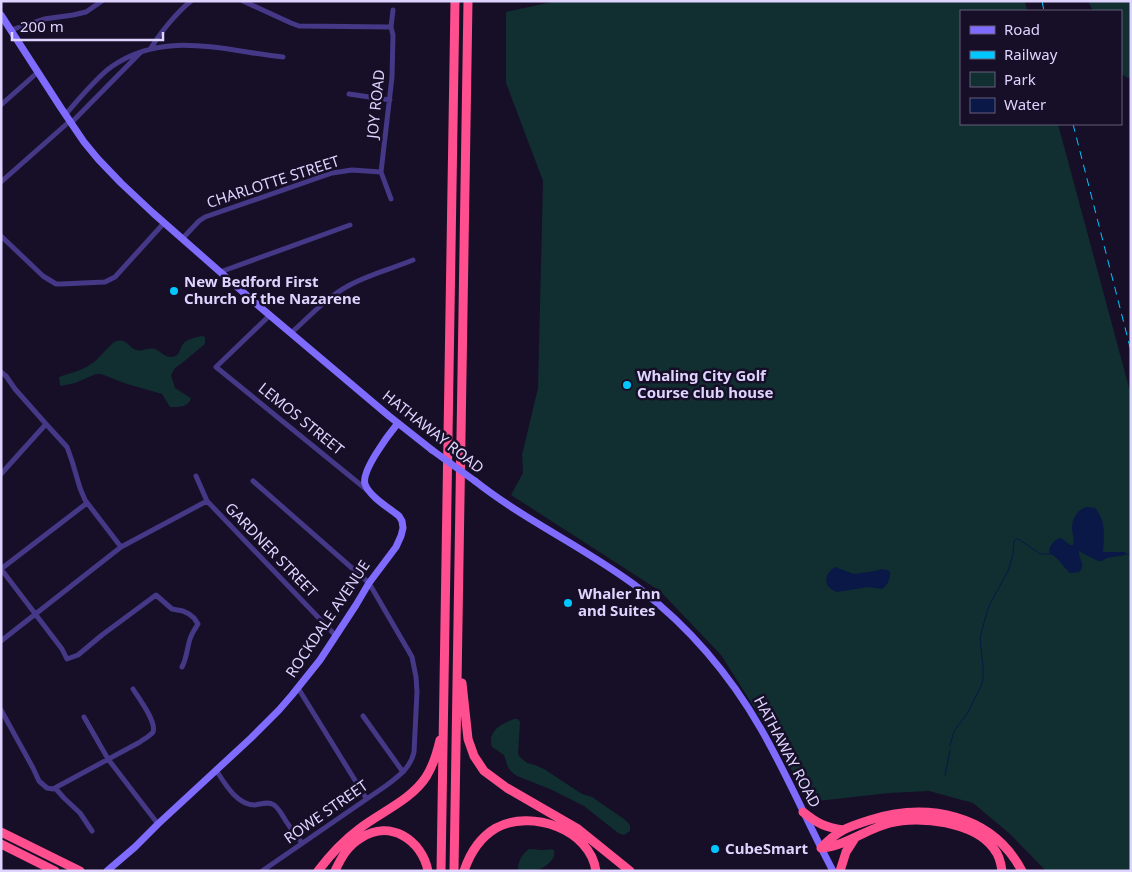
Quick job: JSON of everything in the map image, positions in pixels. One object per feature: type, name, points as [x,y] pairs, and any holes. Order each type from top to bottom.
[{"type":"highway","points":[[441,871],[455,1]]},
{"type":"highway","points":[[454,871],[468,1]]},
{"type":"highway","points":[[458,648],[468,739],[480,767],[500,783],[578,829],[630,871]]},
{"type":"highway","points":[[318,871],[357,830],[399,802],[420,785],[426,778],[434,760],[444,726]]},
{"type":"highway","points":[[803,812],[826,827],[844,830]]},
{"type":"highway","points":[[821,848],[834,835],[875,819],[916,812],[943,814],[966,821],[986,831],[1006,848],[1022,871]]},
{"type":"highway","points":[[821,848],[837,846],[882,825],[905,820],[923,820],[952,824],[973,832],[989,843],[998,854],[1002,871]]},
{"type":"highway","points":[[464,871],[473,850],[486,835],[504,824],[524,822],[538,822],[553,826],[574,836],[590,852],[596,871]]},
{"type":"highway","points":[[335,871],[343,855],[354,843],[367,834],[381,831],[397,833],[413,842],[422,854],[428,871]]},
{"type":"highway","points":[[1,832],[80,871]]},
{"type":"highway","points":[[840,871],[846,852],[857,836]]},
{"type":"highway","points":[[1,844],[55,871]]},
{"type":"main road","name":"HATHAWAY ROAD","points":[[1,15],[69,120],[91,150],[164,223],[270,316],[432,450],[498,498],[625,578],[657,602],[684,628],[710,656],[741,697],[767,739],[833,871]]},
{"type":"main road","points":[[369,492],[364,482],[366,472],[385,440],[398,423]]},
{"type":"main road","name":"ROCKDALE AVENUE","points":[[106,871],[272,717],[320,660],[369,583],[396,547],[401,536],[403,528],[399,516],[369,492]]},
{"type":"street","points":[[12,30],[44,20],[86,12],[102,1]]},
{"type":"street","points":[[151,48],[180,11],[191,1]]},
{"type":"street","points":[[243,1],[299,26],[391,27]]},
{"type":"street","name":"JOY ROAD","points":[[391,199],[381,172],[392,77],[392,10]]},
{"type":"street","points":[[69,120],[110,68],[129,55],[151,48],[199,45],[283,57]]},
{"type":"street","points":[[1,182],[142,51]]},
{"type":"street","points":[[1,105],[38,72]]},
{"type":"street","points":[[349,94],[390,100]]},
{"type":"street","name":"CHARLOTTE STREET","points":[[182,238],[205,217],[332,173],[352,170],[381,172]]},
{"type":"street","points":[[1,236],[43,276],[56,284],[105,282],[115,277],[164,223]]},
{"type":"street","points":[[220,272],[350,225]]},
{"type":"street","points":[[291,333],[329,298],[344,288],[361,279],[412,260]]},
{"type":"street","name":"LEMOS STREET","points":[[270,316],[216,367],[369,492]]},
{"type":"street","points":[[1,372],[67,446],[80,488],[87,503],[121,547]]},
{"type":"street","points":[[1,474],[46,424]]},
{"type":"street","name":"GARDNER STREET","points":[[196,476],[207,501],[336,636]]},
{"type":"street","points":[[253,481],[369,583],[410,653],[415,672],[417,703],[414,752],[411,761],[403,772],[363,716]]},
{"type":"street","points":[[1,641],[121,547],[207,501]]},
{"type":"street","points":[[87,503],[1,569],[68,659],[78,655],[156,595],[172,609],[189,614],[198,624],[192,632],[186,660],[182,667]]},
{"type":"street","points":[[298,688],[366,798]]},
{"type":"street","points":[[1,710],[33,768],[38,781],[49,789],[56,789],[140,742],[153,732],[152,720],[133,689]]},
{"type":"street","points":[[84,718],[108,759],[158,824]]},
{"type":"street","points":[[216,770],[233,793],[245,803],[254,805],[273,804],[302,843]]},
{"type":"street","name":"ROWE STREET","points":[[262,871],[403,772]]},
{"type":"street","points":[[56,789],[80,813],[92,830]]},
{"type":"green space","points":[[557,1],[1025,1],[1027,10],[960,10],[960,125],[1058,125],[1131,395],[1131,871],[1046,871],[1010,834],[973,803],[929,791],[889,793],[809,802],[775,740],[721,655],[660,591],[511,495],[523,473],[522,455],[538,388],[543,181],[506,83],[506,12]]},
{"type":"green space","points":[[1088,1],[1131,1],[1131,77],[1128,78],[1122,75],[1122,10],[1092,10]]},
{"type":"green space","points":[[205,337],[205,344],[175,368],[171,375],[175,388],[191,399],[185,405],[170,407],[162,394],[101,374],[96,374],[75,383],[60,385],[59,377],[94,362],[116,341],[123,341],[136,350],[153,349],[172,357],[178,353],[186,342],[192,338]]},
{"type":"green space","points":[[514,719],[518,719],[520,722],[519,756],[527,763],[544,769],[582,794],[592,797],[624,819],[630,825],[630,831],[624,835],[618,833],[584,806],[550,789],[517,776],[511,771],[504,755],[492,747],[491,741],[493,732],[496,729]]},
{"type":"green space","points":[[529,849],[554,850],[554,856],[547,865],[540,869],[518,871],[520,858]]},
{"type":"water","points":[[1086,507],[1095,508],[1103,523],[1103,552],[1125,552],[1125,555],[1098,561],[1079,551],[1082,564],[1081,569],[1079,572],[1070,573],[1059,560],[1050,554],[1049,550],[1057,539],[1061,538],[1070,545],[1073,545],[1072,528],[1074,518],[1078,512]]},
{"type":"water","points":[[835,567],[854,574],[881,569],[887,570],[890,572],[890,577],[882,589],[868,587],[837,592],[829,587],[826,581],[828,574]]},
{"type":"waterway","points":[[950,746],[954,731],[967,714],[983,680],[980,638],[989,606],[1008,571],[1013,555],[1014,541],[1020,540],[1040,554],[1050,554]]},
{"type":"waterway","points":[[1124,554],[1131,554]]},
{"type":"waterway","points":[[945,776],[950,750]]},
{"type":"railway","points":[[1042,1],[1044,10]]},
{"type":"railway","points":[[1073,125],[1131,351]]},
{"type":"place","name":"New Bedford First Church of the Nazarene","points":[[174,291]]},
{"type":"place","name":"Whaling City Golf Course club house","points":[[627,385]]},
{"type":"place","name":"Whaler Inn and Suites","points":[[568,603]]},
{"type":"place","name":"CubeSmart","points":[[715,849]]}]
